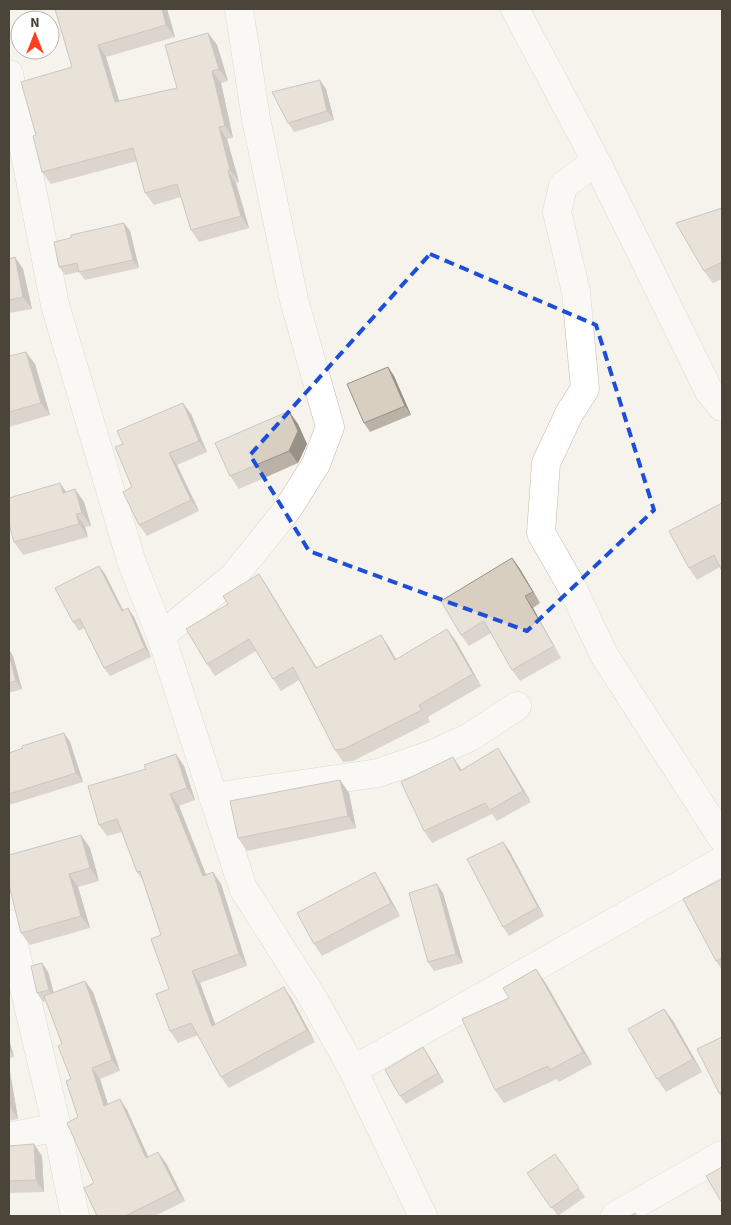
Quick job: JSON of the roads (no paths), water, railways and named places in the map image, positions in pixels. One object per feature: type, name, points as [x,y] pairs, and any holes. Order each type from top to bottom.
[{"type":"street","points":[[161,636],[233,577],[286,510],[316,464],[330,427],[294,300],[256,119],[239,9]]},
{"type":"street","points":[[515,9],[596,161],[709,391],[722,407]]},
{"type":"street","points":[[9,74],[55,305],[132,563],[161,636],[243,888],[314,1000],[354,1070],[423,1216]]},
{"type":"street","points":[[596,161],[562,186],[557,212],[576,292],[585,389],[570,412],[546,463],[541,533],[572,587],[604,655],[722,838]]},
{"type":"street","points":[[213,797],[378,773],[433,754],[470,737],[517,706]]},
{"type":"street","points":[[354,1070],[722,861]]},
{"type":"street","points":[[9,924],[58,1127],[75,1216]]},
{"type":"street","points":[[9,1137],[58,1127]]},
{"type":"street","points":[[614,1216],[722,1155]]}]
